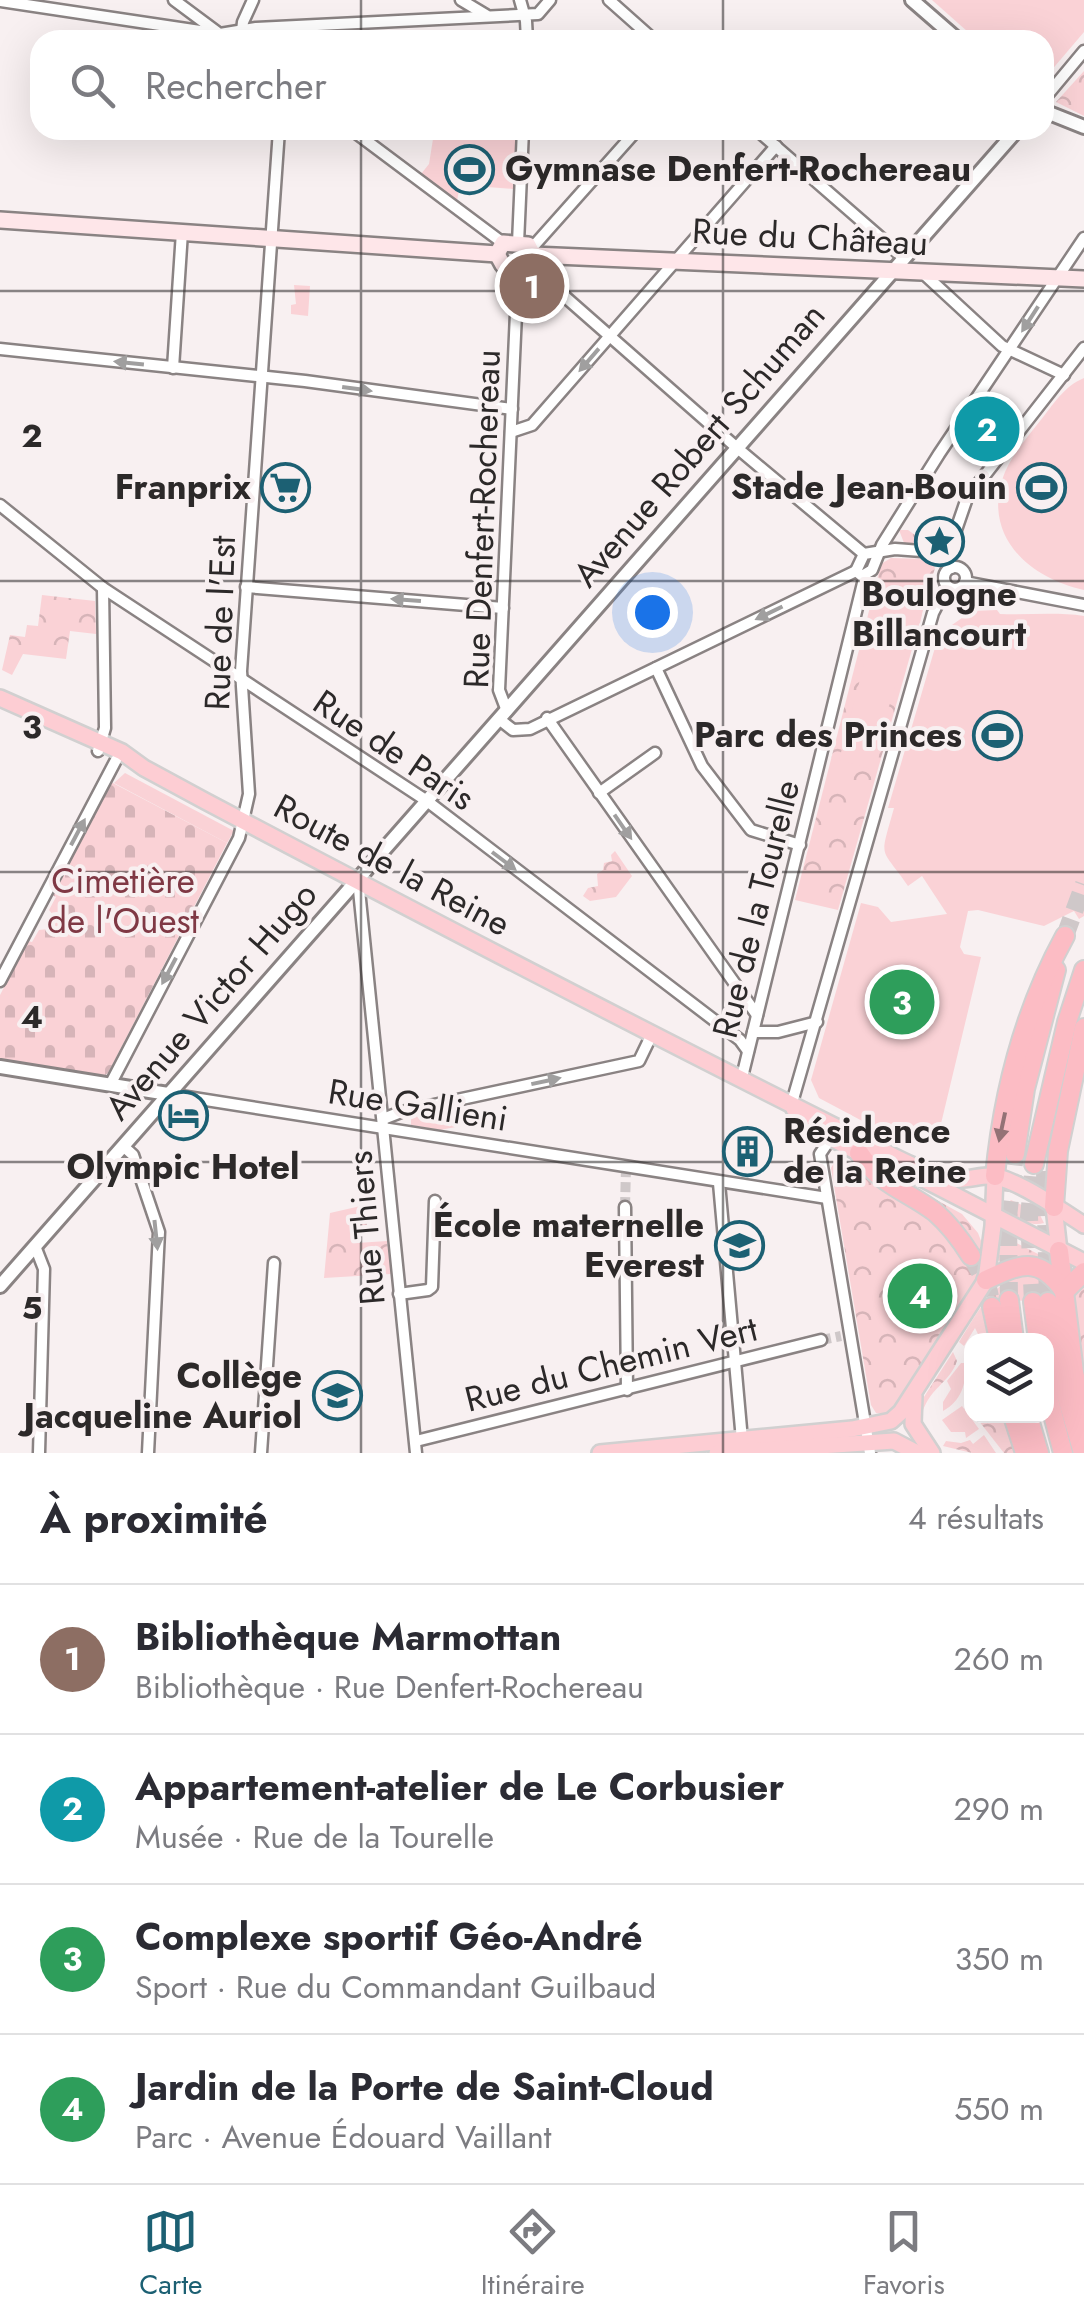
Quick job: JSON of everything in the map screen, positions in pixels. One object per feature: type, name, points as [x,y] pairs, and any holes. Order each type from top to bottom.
[{"type":"highway","points":[[995,1176],[1028,1012],[1065,936],[1026,1089],[1016,1154]]},
{"type":"highway","points":[[1039,1168],[1050,1094],[1084,970]]},
{"type":"highway","points":[[1054,1206],[1058,1150],[1084,1028]]},
{"type":"highway","points":[[859,1153],[874,1175],[938,1214],[971,1256]]},
{"type":"highway","points":[[1059,1252],[1074,1372],[1084,1416]]},
{"type":"highway","points":[[986,1280],[1024,1264],[1054,1276],[1064,1291]]},
{"type":"highway","points":[[1064,1291],[1084,1272]]},
{"type":"highway","points":[[1039,1333],[1041,1302],[1049,1333]]},
{"type":"highway","points":[[998,1333],[1000,1304],[1011,1333]]},
{"type":"highway","points":[[1054,1351],[1083,1453]]},
{"type":"highway","points":[[1054,1419],[1063,1453]]},
{"type":"highway","points":[[1015,1423],[1024,1453]]},
{"type":"highway","points":[[1030,1423],[1038,1453]]},
{"type":"main road","name":"Rue du Château","points":[[0,220],[518,254],[1084,279]]},
{"type":"main road","name":"Route de la Reine","points":[[0,686],[37,713]]},
{"type":"main road","name":"Route de la Reine","points":[[0,698],[144,768],[791,1106]]},
{"type":"main road","name":"Route de la Reine","points":[[100,746],[116,760],[144,768]]},
{"type":"main road","points":[[791,1106],[927,1171],[957,1180],[995,1176],[1084,1225]]},
{"type":"main road","points":[[791,1106],[829,1138],[902,1168],[1084,1262]]},
{"type":"main road","points":[[717,1453],[813,1449],[869,1441],[891,1421],[914,1396],[986,1280],[995,1176]]},
{"type":"main road","points":[[1054,1206],[1059,1252]]},
{"type":"main road","points":[[914,1396],[914,1424],[932,1453]]},
{"type":"main road","points":[[600,1453],[742,1440],[894,1441],[918,1453]]},
{"type":"street","points":[[174,0],[214,30]]},
{"type":"street","points":[[243,30],[254,0]]},
{"type":"street","points":[[458,18],[460,0],[488,16]]},
{"type":"street","points":[[520,0],[526,30]]},
{"type":"street","points":[[313,30],[538,14],[550,0]]},
{"type":"street","points":[[608,0],[642,30]]},
{"type":"street","points":[[912,0],[946,30]]},
{"type":"street","points":[[0,2],[182,30],[189,12]]},
{"type":"street","points":[[1054,87],[1084,51]]},
{"type":"street","points":[[1054,115],[1084,127]]},
{"type":"street","name":"Rue de l'Est","points":[[110,1085],[245,822],[250,794],[241,681],[278,140]]},
{"type":"street","points":[[365,140],[518,254],[736,448],[864,554],[948,554]]},
{"type":"street","name":"Rue Denfert-Rochereau","points":[[503,715],[499,690],[523,140]]},
{"type":"street","points":[[518,254],[626,140]]},
{"type":"street","points":[[769,140],[904,258]]},
{"type":"street","name":"Avenue Robert Schuman","points":[[503,715],[1008,140]]},
{"type":"street","points":[[511,432],[532,425],[776,146]]},
{"type":"street","points":[[173,368],[182,232]]},
{"type":"street","points":[[503,715],[512,730],[522,732],[872,570],[878,552],[1084,238]]},
{"type":"street","points":[[924,273],[1009,350],[1064,375]]},
{"type":"street","points":[[951,568],[948,554],[966,498],[1084,348]]},
{"type":"street","points":[[0,349],[512,409]]},
{"type":"street","name":"Rue de Paris","points":[[0,505],[103,588],[427,801],[740,1040],[748,1051]]},
{"type":"street","points":[[861,573],[864,554]]},
{"type":"street","points":[[951,568],[961,569],[965,582]]},
{"type":"street","points":[[791,1106],[932,613],[947,586],[944,576],[951,568]]},
{"type":"street","name":"Rue de la Tourelle","points":[[741,1082],[800,846],[861,573]]},
{"type":"street","points":[[947,586],[957,589],[965,582]]},
{"type":"street","points":[[965,582],[1084,605]]},
{"type":"street","points":[[246,587],[503,608]]},
{"type":"street","points":[[100,746],[106,728],[103,588]]},
{"type":"street","points":[[656,668],[702,766],[750,830],[800,846]]},
{"type":"street","name":"Avenue Victor Hugo","points":[[0,1286],[34,1246],[66,1220],[123,1146],[503,715]]},
{"type":"street","points":[[547,718],[757,1015]]},
{"type":"street","points":[[599,793],[655,753]]},
{"type":"street","points":[[0,981],[116,760]]},
{"type":"street","name":"Rue Thiers","points":[[358,879],[416,1447]]},
{"type":"street","points":[[753,1032],[778,1032],[816,1022]]},
{"type":"street","points":[[381,1126],[401,1112],[639,1061],[652,1036]]},
{"type":"street","name":"Rue Gallieni","points":[[7,1068],[827,1198]]},
{"type":"street","points":[[401,1112],[402,1133]]},
{"type":"street","points":[[849,1134],[829,1138],[820,1154],[845,1336],[869,1441]]},
{"type":"street","points":[[123,1146],[135,1159],[158,1232],[148,1453]]},
{"type":"street","points":[[720,1183],[742,1440]]},
{"type":"street","points":[[399,1294],[432,1287],[435,1201]]},
{"type":"street","points":[[625,1207],[628,1390]]},
{"type":"street","points":[[34,1246],[44,1268],[39,1453]]},
{"type":"street","points":[[261,1453],[274,1263]]},
{"type":"street","name":"Rue du Chemin Vert","points":[[416,1447],[820,1340]]},
{"type":"green space","points":[[932,0],[1084,0],[1084,32],[1054,67],[1054,30],[966,30]]},
{"type":"green space","points":[[1084,71],[1084,116],[1056,102]]},
{"type":"green space","name":"Gymnase Denfert-Rochereau","points":[[433,140],[515,140],[513,189],[460,185],[457,201],[421,174],[429,164]]},
{"type":"green space","points":[[294,285],[310,286],[308,316],[291,314],[291,305],[296,304]]},
{"type":"green space","name":"Stade Jean-Bouin","points":[[1084,378],[1084,590],[1047,576],[1017,553],[1006,538],[998,501],[1005,472],[1018,449],[1059,396]]},
{"type":"green space","points":[[942,525],[948,528],[945,537],[933,544],[904,543],[899,530],[908,530],[925,542]]},
{"type":"green space","points":[[891,558],[928,559],[935,568],[838,910],[795,900],[881,564]]},
{"type":"green space","points":[[42,595],[95,601],[96,634],[70,631],[66,659],[23,654],[12,675],[2,670],[10,635],[25,637],[27,625],[38,626]]},
{"type":"green space","points":[[871,601],[912,618],[922,614],[920,623],[913,627],[870,769],[839,760],[864,664],[860,662],[872,613]]},
{"type":"green space","name":"Parc des Princes","points":[[997,610],[1000,614],[1084,616],[1084,916],[1079,919],[1074,911],[1044,926],[968,911],[960,947],[964,954],[981,957],[939,1132],[911,1131],[900,1141],[819,1098],[811,1080],[861,903],[878,907],[891,922],[947,914],[922,876],[908,886],[887,858],[884,846],[894,808],[888,808],[939,634],[972,611]]},
{"type":"green space","points":[[125,773],[234,831],[227,843],[114,783]]},
{"type":"green space","name":"Cimetière de l'Ouest","points":[[111,782],[227,843],[108,1073],[104,1076],[0,1059],[0,995],[28,941],[32,942],[39,930],[48,929],[53,915],[49,910],[56,897],[52,895]]},
{"type":"green space","points":[[615,851],[632,876],[616,897],[590,901],[583,896],[588,888],[598,886],[597,874],[604,863],[612,861]]},
{"type":"green space","points":[[457,1109],[461,1126],[440,1130],[411,1125],[411,1118]]},
{"type":"green space","points":[[835,1161],[844,1161],[911,1201],[975,1255],[882,1170],[962,1214],[983,1246],[977,1279],[895,1409],[888,1414],[876,1413],[871,1405],[831,1168]]},
{"type":"green space","points":[[1011,1200],[1039,1213],[1044,1223],[1017,1218],[1005,1206]]},
{"type":"green space","points":[[365,1205],[367,1226],[358,1228],[357,1243],[387,1241],[391,1274],[324,1278],[330,1213]]},
{"type":"green space","points":[[1003,1236],[1040,1255],[1039,1258],[997,1261]]},
{"type":"green space","points":[[1021,1273],[1034,1276],[1052,1289],[1057,1302],[1001,1300],[983,1313],[987,1333],[978,1333],[975,1328],[972,1333],[965,1333],[992,1294]]},
{"type":"green space","points":[[1080,1286],[1084,1287],[1084,1392],[1073,1299]]},
{"type":"green space","points":[[953,1352],[957,1361],[954,1369],[929,1399],[921,1417],[922,1400]]},
{"type":"green space","points":[[964,1363],[964,1385],[943,1411],[943,1402],[951,1389],[947,1381]]},
{"type":"green space","points":[[962,1406],[964,1423],[975,1423],[979,1429],[966,1438],[965,1432],[951,1432],[942,1420]]},
{"type":"green space","points":[[980,1423],[1007,1423],[1017,1453],[1004,1453]]},
{"type":"green space","points":[[984,1435],[996,1453],[972,1453],[943,1446],[946,1441],[970,1440],[973,1444]]},
{"type":"tunnel","points":[[1065,936],[1084,884]]},
{"type":"tunnel","points":[[1009,1300],[1008,1217],[1015,1154]]},
{"type":"tunnel","points":[[1033,1302],[1029,1217],[1034,1164]]},
{"type":"tunnel","points":[[625,1207],[626,1168]]},
{"type":"tunnel","points":[[1045,1171],[1048,1302]]},
{"type":"tunnel","points":[[971,1256],[988,1287],[992,1307]]},
{"type":"tunnel","points":[[821,1340],[841,1336]]},
{"type":"place","name":"Gymnase Denfert-Rochereau","points":[[470,169]]},
{"type":"place","name":"Bibliothèque Marmottan","points":[[532,286]]},
{"type":"place","name":"Appartement-atelier de Le Corbusier","points":[[987,429]]},
{"type":"place","name":"Franprix","points":[[286,487]]},
{"type":"place","name":"Stade Jean-Bouin","points":[[1042,487]]},
{"type":"place","name":"Boulogne Billancourt","points":[[939,542]]},
{"type":"place","name":"Parc des Princes","points":[[997,735]]},
{"type":"place","name":"Complexe sportif Géo-André","points":[[902,1002]]},
{"type":"place","name":"Olympic Hotel","points":[[183,1115]]},
{"type":"place","name":"Résidence de la Reine","points":[[748,1151]]},
{"type":"place","name":"École maternelle Everest","points":[[739,1245]]},
{"type":"place","name":"Jardin de la Porte de Saint-Cloud","points":[[920,1296]]},
{"type":"place","name":"Collège Jacqueline Auriol","points":[[337,1396]]}]
